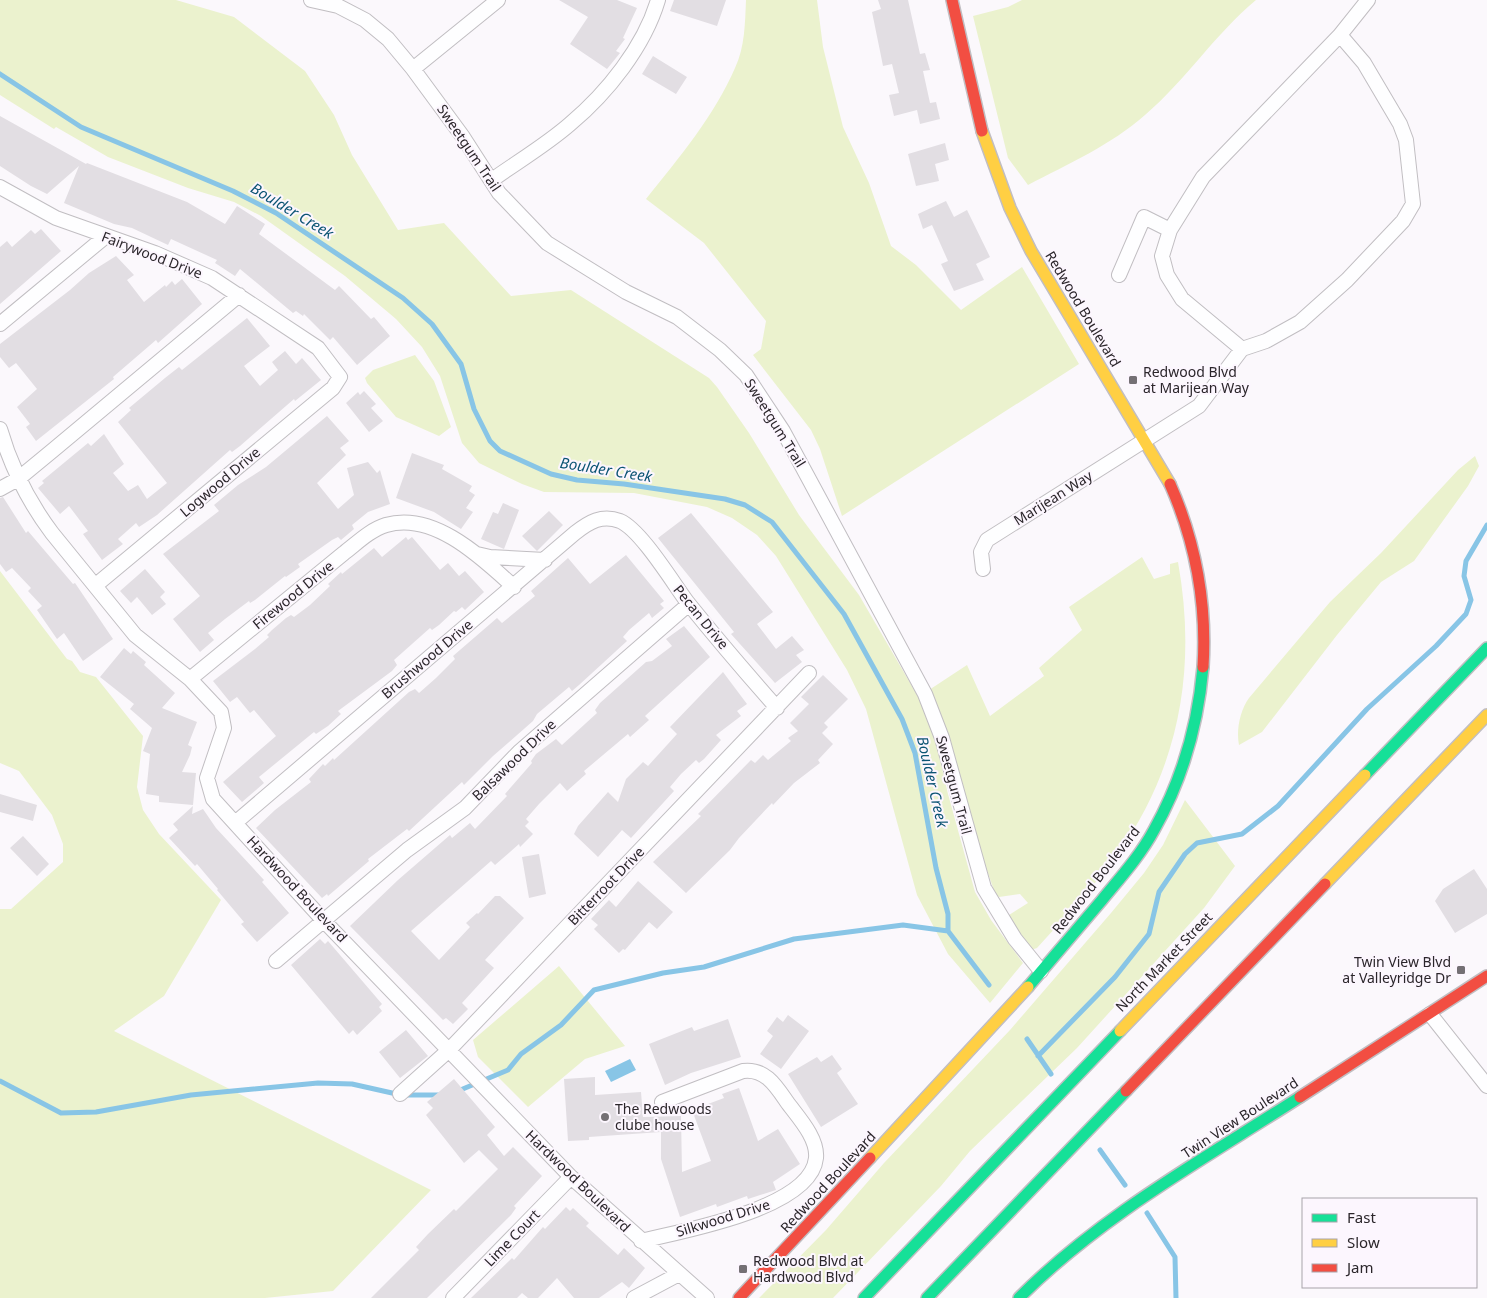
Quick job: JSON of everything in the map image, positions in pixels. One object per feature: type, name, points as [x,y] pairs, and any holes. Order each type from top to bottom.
[{"type":"street","name":"Sweetgum Trail","points":[[311,0],[338,6],[365,20],[388,39],[463,136],[500,193],[547,243],[626,292],[677,316],[720,350],[746,375],[783,431],[925,694],[942,738],[984,888],[1015,940],[1041,971]]},
{"type":"street","points":[[413,69],[498,0]]},
{"type":"street","points":[[492,180],[570,124],[615,77],[629,60],[646,32],[658,0]]},
{"type":"street","name":"Redwood Boulevard","points":[[739,1298],[1041,971],[1126,870],[1154,831],[1168,804],[1182,768],[1198,705],[1202,669],[1203,620],[1198,573],[1191,539],[1180,506],[1144,440],[1031,250],[1010,208],[984,138],[952,0]]},
{"type":"street","points":[[1340,35],[1364,63],[1400,124],[1406,140],[1413,204],[1403,221],[1347,280],[1300,322],[1266,341],[1242,349],[1182,299],[1167,275],[1162,256],[1170,230],[1203,177],[1340,35],[1368,0]]},
{"type":"street","name":"Fairywood Drive","points":[[0,187],[36,209],[84,230],[180,263],[239,295],[318,348],[340,376]]},
{"type":"street","points":[[1119,275],[1144,217],[1170,230]]},
{"type":"street","points":[[0,324],[106,236]]},
{"type":"street","points":[[0,489],[18,478],[239,295]]},
{"type":"street","name":"Marijean Way","points":[[983,568],[982,552],[987,540],[1199,406],[1242,349]]},
{"type":"street","name":"Logwood Drive","points":[[96,585],[333,388],[340,376]]},
{"type":"street","name":"Hardwood Boulevard","points":[[0,429],[18,478],[40,517],[135,636],[190,679],[221,712],[224,720],[222,734],[207,778],[213,798],[324,921],[571,1177],[707,1298]]},
{"type":"street","name":"Brushwood Drive","points":[[235,822],[592,521],[611,519],[627,525]]},
{"type":"street","name":"Firewood Drive","points":[[190,679],[370,533],[384,526],[404,523],[439,531],[476,554]]},
{"type":"street","name":"Pecan Drive","points":[[627,525],[689,604],[777,708]]},
{"type":"street","points":[[476,554],[490,557],[545,560]]},
{"type":"street","points":[[476,554],[514,587]]},
{"type":"street","name":"Balsawood Drive","points":[[276,961],[407,850],[465,808],[519,752],[689,604]]},
{"type":"street","name":"North Market Street","points":[[864,1298],[1487,648]]},
{"type":"street","name":"Bitterroot Drive","points":[[400,1094],[449,1050],[777,708],[808,673]]},
{"type":"street","points":[[927,1298],[1487,715]]},
{"type":"street","name":"Twin View Boulevard","points":[[1019,1298],[1046,1270],[1122,1213],[1487,976]]},
{"type":"street","points":[[1430,1014],[1487,1086]]},
{"type":"street","name":"Silkwood Drive","points":[[641,1241],[689,1230],[776,1202],[807,1178],[816,1158],[810,1135],[802,1122],[766,1076],[756,1071],[743,1071],[662,1102]]},
{"type":"street","name":"Lime Court","points":[[452,1298],[571,1177]]},
{"type":"street","points":[[634,1298],[679,1274]]},
{"type":"green space","points":[[0,0],[176,0],[234,17],[305,71],[334,115],[352,155],[398,230],[444,223],[511,296],[571,290],[709,378],[749,433],[799,515],[859,595],[920,700],[935,738],[975,892],[991,920],[1023,963],[990,1003],[948,954],[917,895],[866,709],[847,670],[776,556],[757,535],[732,518],[707,507],[634,493],[544,492],[522,484],[479,463],[462,443],[440,376],[422,347],[396,319],[345,276],[261,216],[234,202],[188,188],[108,157],[56,127],[54,129],[0,95]]},
{"type":"green space","points":[[746,0],[817,0],[823,47],[843,127],[869,183],[891,246],[916,265],[961,310],[1022,267],[1079,364],[842,516],[820,449],[811,430],[753,355],[761,349],[766,321],[704,243],[646,199],[695,136],[726,86],[741,52]]},
{"type":"green space","points":[[1022,0],[1256,0],[1227,27],[1174,87],[1132,126],[1089,153],[1028,185],[1008,158],[973,16],[1008,7]]},
{"type":"green space","points":[[415,355],[434,381],[451,427],[439,436],[396,417],[367,383],[365,378],[373,370]]},
{"type":"green space","points":[[1475,456],[1479,466],[1468,486],[1414,561],[1381,582],[1337,635],[1262,732],[1239,745],[1240,721],[1243,708],[1249,698],[1330,602],[1381,553],[1458,470]]},
{"type":"green space","points":[[1142,557],[1154,579],[1170,574],[1170,564],[1178,562],[1183,601],[1184,678],[1169,752],[1156,787],[1117,855],[1068,914],[1037,948],[1031,950],[1015,928],[1009,915],[1028,903],[1020,894],[999,897],[995,893],[976,840],[946,731],[929,690],[967,665],[990,716],[1044,676],[1039,668],[1082,630],[1069,607]]},
{"type":"green space","points":[[0,571],[67,659],[72,661],[80,672],[96,677],[143,736],[137,787],[143,810],[159,834],[221,900],[164,996],[114,1031],[431,1190],[333,1291],[265,1298],[0,1298],[0,909],[11,909],[63,862],[63,844],[52,815],[19,771],[0,763]]},
{"type":"green space","points":[[1185,800],[1235,866],[1204,908],[1077,1048],[970,1151],[941,1186],[833,1298],[759,1298],[826,1230],[884,1163],[1010,1030],[1111,913],[1144,873],[1163,845]]},
{"type":"green space","points":[[559,966],[625,1046],[585,1059],[528,1107],[478,1057],[473,1040]]},
{"type":"water","points":[[630,1059],[636,1070],[611,1082],[605,1071]]},
{"type":"building","points":[[559,0],[617,0],[637,8],[623,38],[625,39],[616,51],[620,53],[607,69],[570,44],[588,17]]},
{"type":"building","points":[[674,0],[726,0],[717,26],[670,11]]},
{"type":"building","points":[[878,0],[908,0],[920,54],[925,53],[930,70],[923,71],[930,103],[936,102],[940,119],[920,124],[917,110],[894,116],[889,95],[899,93],[892,64],[883,66],[872,12],[881,9]]},
{"type":"building","points":[[653,56],[687,77],[676,94],[642,74]]},
{"type":"building","points":[[0,116],[86,164],[187,202],[225,224],[237,206],[265,224],[259,234],[335,290],[339,286],[371,319],[374,317],[390,336],[357,365],[333,337],[330,340],[304,314],[303,316],[296,311],[293,313],[240,269],[235,276],[215,263],[217,260],[171,239],[168,245],[132,228],[114,224],[64,203],[79,166],[47,194],[31,186],[0,166]]},
{"type":"building","points":[[945,143],[949,160],[935,164],[939,181],[916,186],[908,154]]},
{"type":"building","points":[[946,201],[954,217],[967,210],[990,257],[976,264],[984,280],[954,291],[941,264],[948,261],[932,225],[923,229],[918,214]]},
{"type":"building","points":[[41,229],[61,251],[0,304],[0,247],[7,241],[12,247],[31,230],[35,234]]},
{"type":"building","points":[[116,256],[134,275],[127,280],[144,302],[165,285],[166,287],[172,281],[175,285],[182,279],[202,304],[158,343],[156,340],[113,377],[114,379],[36,441],[26,427],[30,424],[17,407],[37,389],[16,363],[9,368],[0,357],[0,344],[89,273]]},
{"type":"building","points":[[247,318],[270,346],[244,366],[260,386],[278,370],[272,362],[285,351],[296,364],[302,358],[321,380],[295,401],[294,399],[240,446],[232,452],[230,450],[157,515],[139,527],[136,523],[118,539],[123,544],[102,560],[83,534],[88,531],[69,506],[60,514],[38,488],[44,483],[42,481],[88,443],[91,446],[104,434],[124,464],[113,473],[128,491],[138,485],[147,499],[167,483],[118,422],[131,410],[129,408],[165,378],[179,367],[182,370]]},
{"type":"building","points":[[364,391],[376,404],[371,408],[383,421],[369,432],[346,403],[358,392],[360,395]]},
{"type":"building","points":[[327,416],[349,441],[340,448],[346,455],[317,483],[338,509],[354,495],[347,468],[368,462],[377,473],[380,470],[390,504],[368,512],[352,525],[354,529],[341,540],[338,537],[332,540],[298,564],[300,567],[225,619],[208,633],[214,640],[200,652],[173,619],[200,596],[163,554],[219,511],[214,505],[238,485],[266,467]]},
{"type":"building","points":[[412,453],[444,465],[442,469],[472,486],[469,491],[475,495],[466,508],[473,512],[461,529],[434,512],[396,498]]},
{"type":"building","points":[[3,497],[26,533],[28,531],[73,584],[75,583],[113,639],[83,661],[64,633],[57,639],[37,610],[42,606],[28,591],[31,588],[12,568],[6,572],[0,564],[0,498]]},
{"type":"building","points":[[503,503],[519,510],[504,549],[481,539],[493,512],[498,514]]},
{"type":"building","points":[[549,511],[563,525],[537,551],[522,536]]},
{"type":"building","points":[[691,513],[773,612],[757,624],[776,649],[792,636],[804,650],[796,655],[802,662],[775,683],[731,634],[734,632],[658,538]]},
{"type":"building","points":[[406,537],[408,540],[412,537],[440,570],[448,563],[459,576],[465,571],[484,592],[465,610],[462,607],[456,612],[454,611],[432,630],[430,628],[394,660],[397,665],[392,671],[338,711],[341,714],[328,726],[316,734],[314,732],[259,777],[264,783],[242,802],[223,782],[276,736],[254,710],[250,713],[237,697],[230,702],[213,681],[269,637],[267,635],[286,618],[291,615],[294,617],[310,605],[330,586],[328,584],[341,572],[342,574],[374,548],[382,557]]},
{"type":"building","points":[[626,555],[664,601],[660,604],[664,608],[652,618],[649,613],[629,630],[623,637],[627,641],[579,685],[572,691],[569,687],[537,714],[533,721],[493,756],[464,785],[462,782],[409,831],[407,829],[368,859],[369,861],[328,896],[327,894],[322,898],[256,828],[275,810],[311,782],[309,779],[323,764],[325,766],[333,758],[334,760],[409,692],[415,689],[419,693],[455,659],[453,656],[497,618],[502,623],[535,596],[531,591],[568,558],[590,584]]},
{"type":"building","points":[[145,569],[165,592],[160,597],[166,604],[152,615],[137,597],[131,603],[120,591]]},
{"type":"building","points":[[684,626],[710,657],[645,716],[649,720],[630,737],[628,734],[584,771],[586,774],[567,791],[560,783],[539,804],[526,819],[529,822],[525,826],[533,834],[520,847],[519,844],[495,865],[491,861],[411,931],[439,960],[470,927],[466,923],[478,914],[495,896],[500,896],[524,918],[485,960],[494,968],[462,1003],[468,1009],[453,1024],[446,1018],[443,1020],[350,926],[398,880],[450,835],[452,838],[470,823],[475,829],[507,796],[505,794],[532,763],[531,761],[536,754],[556,739],[562,745],[597,713],[595,710],[600,703],[646,662],[652,661],[672,646],[666,639]]},
{"type":"building","points":[[124,648],[131,654],[133,651],[146,662],[144,665],[175,693],[162,708],[197,722],[188,745],[192,747],[190,755],[182,772],[196,773],[193,805],[159,802],[159,796],[146,794],[150,754],[143,751],[152,728],[130,709],[134,704],[100,677]]},
{"type":"building","points":[[723,672],[747,704],[737,711],[741,716],[716,735],[721,740],[704,759],[699,763],[696,760],[681,774],[670,787],[674,791],[631,838],[622,830],[598,857],[574,834],[578,826],[608,792],[618,802],[626,779],[643,762],[648,766],[677,734],[670,727]]},
{"type":"building","points":[[823,675],[848,699],[824,723],[828,727],[822,733],[833,744],[818,760],[820,763],[794,783],[773,805],[772,803],[730,850],[686,893],[653,862],[701,816],[698,814],[751,760],[755,763],[763,755],[768,760],[791,741],[788,738],[798,731],[790,723],[809,704],[801,697]]},
{"type":"building","points":[[0,794],[37,805],[33,821],[0,812]]},
{"type":"building","points":[[193,806],[192,814],[203,809],[216,828],[264,880],[262,882],[289,913],[257,942],[241,924],[244,922],[197,864],[195,866],[169,838],[178,830],[173,824]]},
{"type":"building","points":[[23,836],[49,864],[37,876],[10,848]]},
{"type":"building","points":[[539,854],[546,894],[529,898],[522,857]]},
{"type":"building","points":[[1474,869],[1487,889],[1487,914],[1455,933],[1435,901],[1443,889]]},
{"type":"building","points":[[638,881],[673,912],[657,929],[649,922],[625,950],[623,949],[619,953],[594,929],[598,925],[591,919],[609,900],[616,907]]},
{"type":"building","points":[[320,939],[325,944],[328,941],[382,1004],[379,1007],[382,1011],[357,1035],[353,1030],[349,1034],[291,965]]},
{"type":"building","points":[[788,1015],[809,1031],[781,1069],[760,1054],[773,1036],[767,1031],[777,1017],[783,1022]]},
{"type":"building","points":[[728,1019],[741,1057],[691,1073],[665,1085],[649,1044],[692,1027],[694,1031]]},
{"type":"building","points":[[406,1030],[428,1056],[400,1078],[379,1052]]},
{"type":"building","points":[[832,1055],[842,1069],[837,1073],[858,1104],[821,1127],[788,1074],[817,1057],[821,1062]]},
{"type":"building","points":[[595,1077],[595,1095],[641,1092],[643,1117],[681,1116],[682,1172],[711,1161],[692,1110],[724,1098],[722,1094],[739,1088],[758,1141],[778,1129],[800,1164],[773,1182],[776,1190],[748,1199],[747,1196],[717,1207],[716,1204],[680,1217],[661,1159],[661,1132],[589,1137],[589,1140],[568,1141],[564,1079]]},
{"type":"building","points":[[454,1079],[495,1127],[487,1135],[504,1156],[513,1147],[542,1176],[514,1206],[516,1208],[511,1215],[427,1298],[371,1298],[419,1250],[416,1247],[428,1234],[454,1209],[456,1211],[498,1169],[479,1150],[464,1163],[426,1115],[433,1108],[427,1102]]},
{"type":"building","points":[[566,1207],[570,1211],[573,1208],[589,1223],[586,1226],[618,1255],[624,1248],[645,1268],[629,1288],[622,1282],[599,1298],[574,1298],[557,1278],[538,1298],[528,1298],[522,1293],[517,1298],[471,1298],[512,1258],[514,1260],[543,1227],[545,1229]]},
{"type":"waterway","name":"Boulder Creek","points":[[0,74],[81,127],[233,191],[276,213],[403,298],[432,324],[461,364],[474,409],[490,441],[500,451],[551,474],[577,480],[624,484],[725,499],[745,505],[772,522],[844,614],[902,719],[915,753],[936,868],[948,914],[948,931],[989,985]]},
{"type":"waterway","points":[[1038,1056],[1115,977],[1149,934],[1159,892],[1185,854],[1197,843],[1242,834],[1278,806],[1367,709],[1436,646],[1466,614],[1471,600],[1464,576],[1466,561],[1487,525]]},
{"type":"waterway","points":[[458,1091],[508,1070],[521,1054],[561,1025],[594,990],[663,973],[704,967],[794,939],[903,925],[948,931]]},
{"type":"waterway","name":"Boulder Creek","points":[[1027,1039],[1051,1074]]},
{"type":"waterway","points":[[0,1081],[61,1113],[96,1112],[191,1095],[318,1083],[352,1084],[401,1095],[440,1095]]},
{"type":"waterway","name":"Boulder Creek","points":[[1100,1150],[1125,1185]]},
{"type":"waterway","name":"Boulder Creek","points":[[1147,1213],[1175,1257],[1176,1298]]},
{"type":"traffic: fast","points":[[1365,775],[1487,648]]},
{"type":"traffic: fast","points":[[1028,987],[1123,875],[1154,830],[1173,792],[1187,752],[1201,689],[1203,667]]},
{"type":"traffic: fast","points":[[864,1298],[1120,1031]]},
{"type":"traffic: fast","points":[[927,1298],[1126,1091]]},
{"type":"traffic: fast","points":[[1019,1298],[1050,1268],[1118,1215],[1190,1166],[1300,1097]]},
{"type":"traffic: slow","points":[[982,131],[1010,208],[1031,251],[1170,484]]},
{"type":"traffic: slow","points":[[1325,884],[1487,715]]},
{"type":"traffic: slow","points":[[1120,1031],[1365,775]]},
{"type":"traffic: slow","points":[[870,1158],[1028,987]]},
{"type":"traffic: jam","points":[[952,0],[982,131]]},
{"type":"traffic: jam","points":[[1170,484],[1187,528],[1198,574],[1203,620],[1203,667]]},
{"type":"traffic: jam","points":[[1126,1091],[1325,884]]},
{"type":"traffic: jam","points":[[1300,1097],[1487,976]]},
{"type":"traffic: jam","points":[[739,1298],[870,1158]]},
{"type":"place","name":"Redwood Blvd at Marijean Way","points":[[1133,380]]},
{"type":"place","name":"Twin View Blvd at Valleyridge Dr","points":[[1461,970]]},
{"type":"place","name":"The Redwoods clube house","points":[[605,1117]]},
{"type":"place","name":"Redwood Blvd at Hardwood Blvd","points":[[743,1269]]}]
